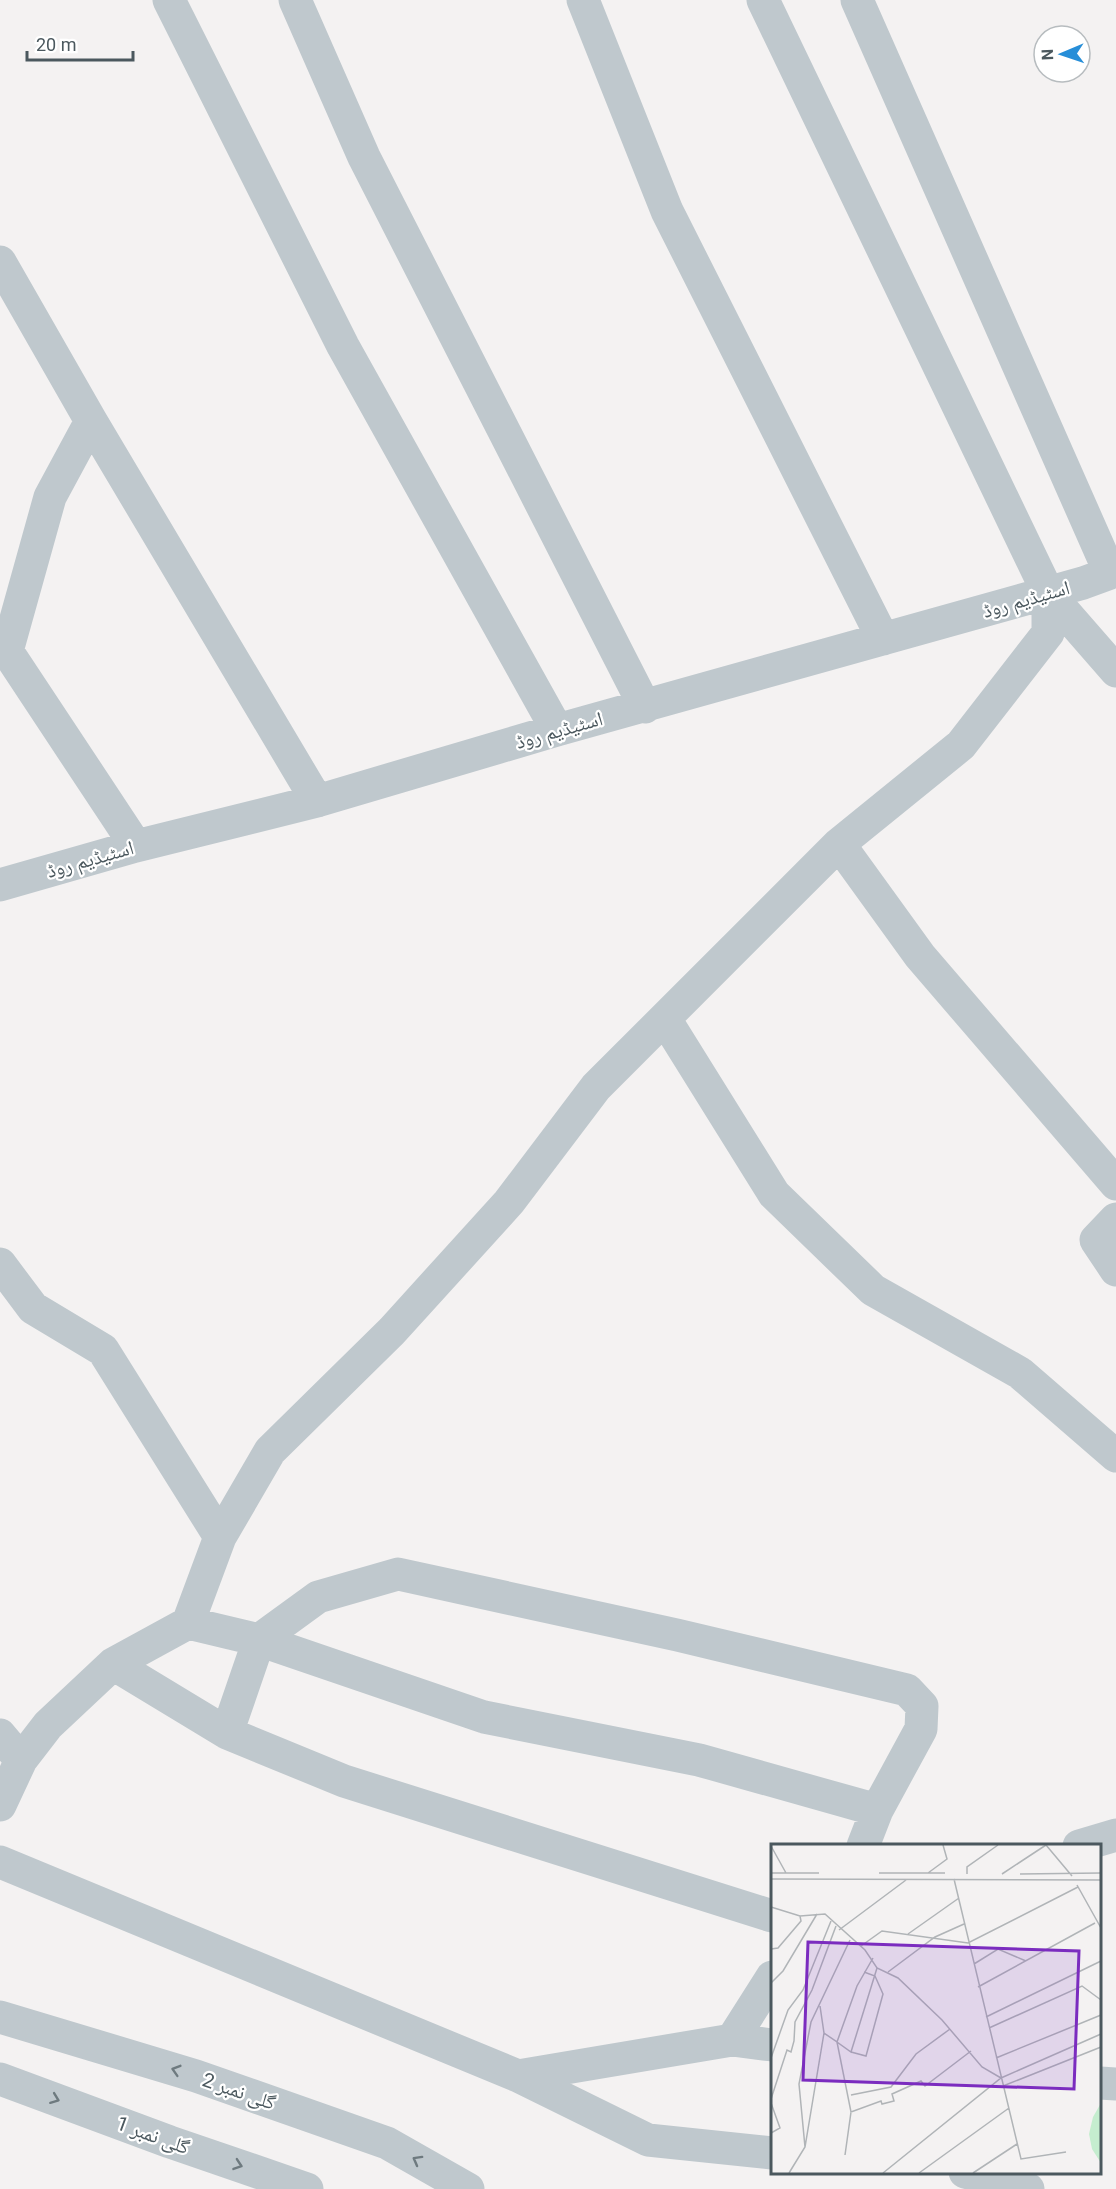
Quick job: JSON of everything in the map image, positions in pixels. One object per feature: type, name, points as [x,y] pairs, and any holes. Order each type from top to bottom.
[{"type":"street","points":[[169,0],[343,346],[557,730]]},
{"type":"street","points":[[295,0],[364,157],[645,707]]},
{"type":"street","points":[[583,0],[667,211],[883,639]]},
{"type":"street","points":[[763,0],[1048,592],[1116,671]]},
{"type":"street","points":[[857,0],[1113,572]]},
{"type":"street","points":[[0,262],[91,421],[317,801]]},
{"type":"street","points":[[91,421],[50,497],[7,651],[136,846]]},
{"type":"street","name":"اسٹیڈیم روڈ","points":[[0,885],[136,846],[317,801],[557,730],[645,707],[1113,572]]},
{"type":"street","points":[[0,1805],[21,1760],[48,1725],[113,1664],[188,1623],[220,1537],[270,1451],[392,1330],[509,1202],[596,1087],[839,844],[962,745],[1048,633],[1048,592]]},
{"type":"street","points":[[839,844],[920,956],[1116,1184]]},
{"type":"street","points":[[665,1019],[774,1194],[873,1290],[1020,1373],[1116,1456]]},
{"type":"street","points":[[1116,1218],[1096,1240],[1116,1270]]},
{"type":"street","points":[[0,1264],[33,1308],[103,1350],[220,1537]]},
{"type":"street","points":[[226,1733],[259,1640],[318,1597],[398,1574],[677,1635],[907,1690],[922,1706],[921,1729],[877,1810],[863,1844]]},
{"type":"street","points":[[188,1623],[259,1640],[484,1717],[699,1760],[877,1810]]},
{"type":"street","points":[[113,1664],[226,1733],[344,1781],[771,1916]]},
{"type":"street","points":[[0,1735],[21,1760]]},
{"type":"street","points":[[1083,1844],[1116,1835]]},
{"type":"street","points":[[0,1862],[518,2076],[648,2140],[771,2153]]},
{"type":"street","points":[[732,2040],[771,1979]]},
{"type":"street","name":"گلی نمبر 2","points":[[0,2018],[196,2076],[387,2143],[468,2189]]},
{"type":"street","points":[[518,2076],[732,2040],[771,2045]]},
{"type":"street","name":"گلی نمبر 1","points":[[0,2079],[170,2142],[307,2189]]},
{"type":"street","points":[[1101,2083],[1116,2084]]},
{"type":"street","points":[[972,2174],[1028,2189]]}]
